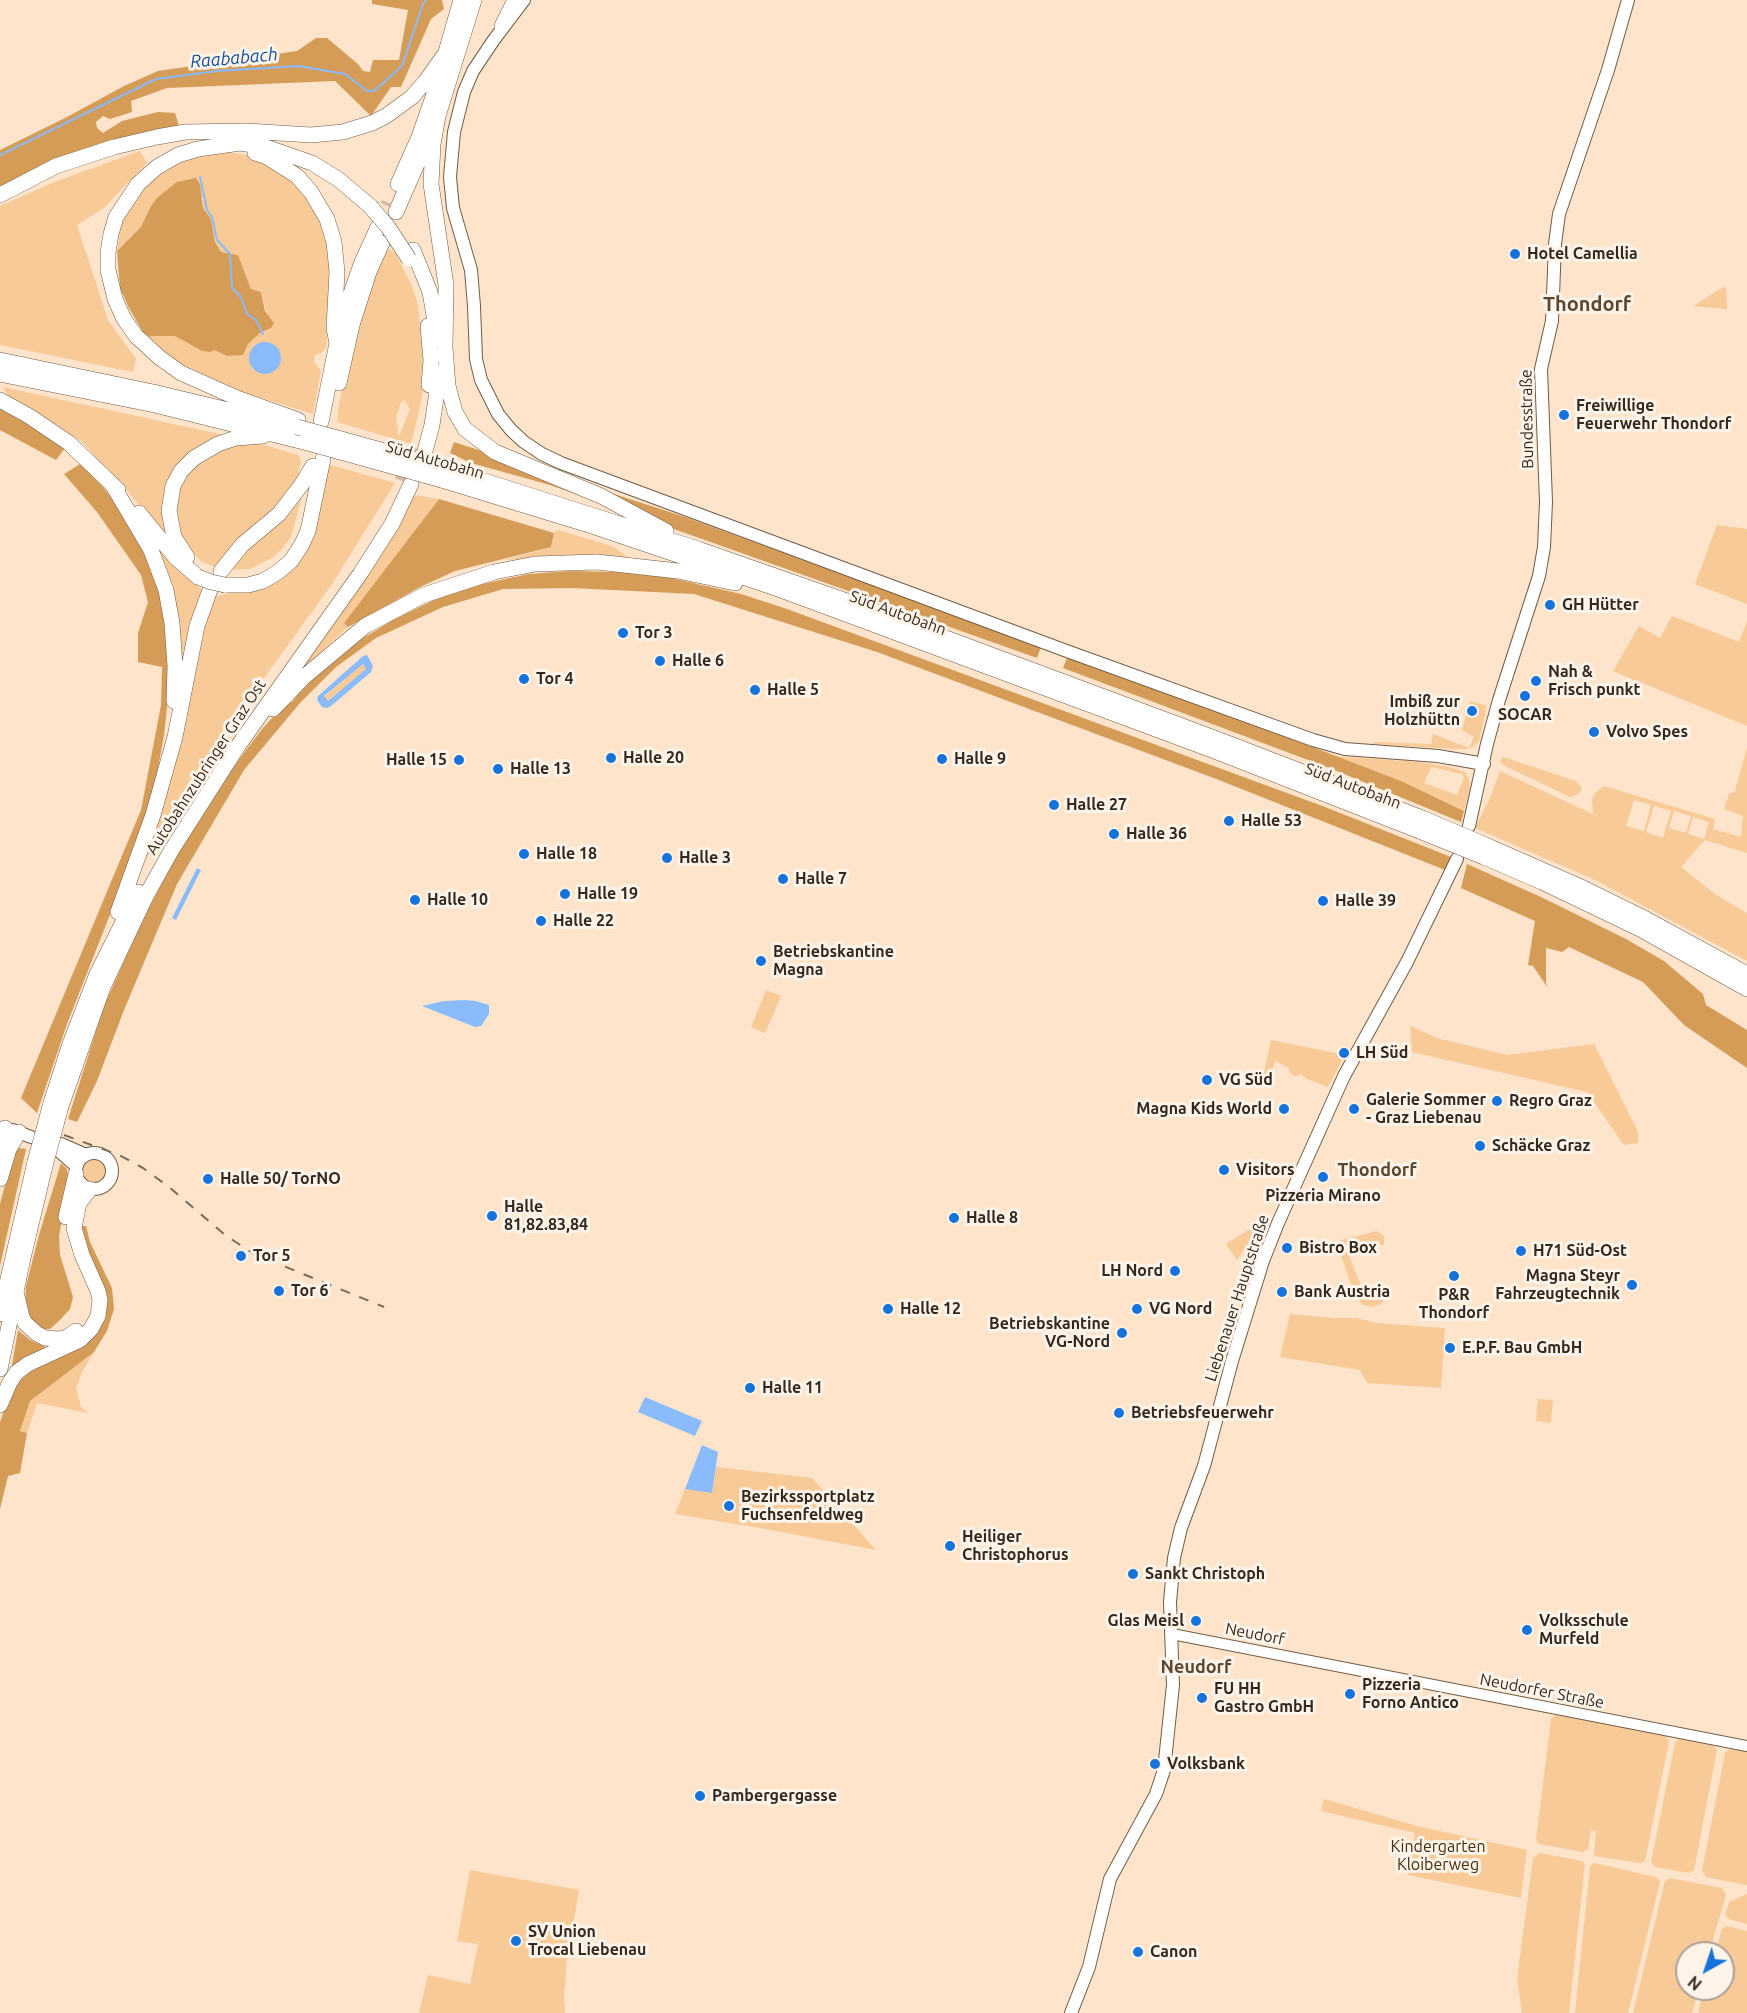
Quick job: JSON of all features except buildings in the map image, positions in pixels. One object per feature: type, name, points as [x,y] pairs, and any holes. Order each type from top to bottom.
[{"type":"highway","points":[[382,205],[419,137],[461,0]]},
{"type":"highway","points":[[474,0],[438,116],[433,144],[431,184],[446,285],[445,347],[448,386],[455,412],[465,429],[495,452],[601,495],[698,549]]},
{"type":"highway","points":[[502,26],[515,0]]},
{"type":"highway","points":[[297,423],[182,373],[160,358],[136,336],[124,319],[111,285],[108,252],[116,217],[138,184],[158,166],[178,155],[230,139],[247,131],[311,135],[343,132],[372,123],[412,97],[445,54]]},
{"type":"highway","points":[[382,205],[438,116]]},
{"type":"highway","points":[[0,195],[57,166],[114,147],[185,132],[280,143],[303,151],[343,174],[382,205],[391,217],[411,255],[430,292],[438,337],[439,390],[432,425],[420,449],[431,360],[427,315],[411,255]]},
{"type":"highway","points":[[230,139],[267,157],[297,176],[311,192],[327,219],[334,243],[337,272],[334,328],[337,343]]},
{"type":"highway","points":[[382,232],[352,325],[325,427],[337,343],[362,262],[382,232]]},
{"type":"highway","points":[[440,367],[445,347]]},
{"type":"highway","points":[[0,360],[297,423]]},
{"type":"highway","name":"Süd Autobahn","points":[[0,374],[165,407],[304,442],[326,454],[375,455],[698,549],[958,642],[1579,886],[1646,919],[1747,974]]},
{"type":"highway","points":[[0,400],[69,443],[93,464],[129,500],[175,557],[200,573],[240,586],[263,581],[278,572],[291,561],[301,546],[310,524],[326,454]]},
{"type":"highway","name":"Süd Autobahn","points":[[297,423],[325,427],[326,454]]},
{"type":"highway","points":[[200,573],[183,551],[171,528],[169,503],[177,478],[194,458],[218,444],[245,437],[281,436]]},
{"type":"highway","points":[[97,974],[105,944],[153,814],[174,738],[196,626],[242,545],[279,513],[326,454]]},
{"type":"highway","name":"Süd Autobahn","points":[[445,475],[781,590],[1419,824]]},
{"type":"highway","name":"Autobahnzubringer Graz Ost","points":[[0,1314],[70,1044],[97,974],[142,885],[191,800],[251,710],[352,568],[407,483],[392,524],[360,574],[238,746],[188,823],[146,896],[104,987],[56,1105]]},
{"type":"highway","points":[[112,484],[151,550],[166,590],[172,623],[175,666],[168,756]]},
{"type":"highway","points":[[238,746],[304,677],[365,626],[424,595],[494,572],[535,564],[597,562],[678,571],[758,590],[781,590]]},
{"type":"highway","name":"Süd Autobahn","points":[[1486,851],[1611,915],[1747,989]]},
{"type":"highway","points":[[0,1148],[14,1131]]},
{"type":"highway","points":[[0,1179],[14,1131]]},
{"type":"highway","name":"Autobahnzubringer Graz Ost","points":[[0,1369],[40,1164]]},
{"type":"highway","points":[[16,1292],[25,1323],[36,1334],[45,1338],[66,1338],[81,1328],[86,1320],[89,1312],[89,1294],[72,1254],[65,1222],[76,1170]]},
{"type":"highway","points":[[0,1405],[17,1372],[28,1364],[80,1340],[91,1329],[98,1316],[100,1300],[98,1291],[82,1255],[74,1228],[79,1203],[90,1189]]},
{"type":"main road","points":[[524,0],[502,26],[473,71],[464,92],[454,132],[450,177],[453,208],[471,270],[476,359],[481,380],[498,414],[524,442],[561,463],[1313,740],[1346,749],[1438,756],[1484,764],[1469,826]]},
{"type":"main road","name":"Bundesstraße","points":[[1484,764],[1499,700],[1533,600],[1544,546],[1546,502],[1541,369],[1552,321],[1555,244],[1559,214],[1608,70],[1628,0]]},
{"type":"main road","name":"Liebenauer Hauptstraße","points":[[1071,2013],[1089,1967],[1110,1879],[1156,1794],[1164,1770],[1173,1685],[1171,1592],[1174,1558],[1181,1528],[1204,1466],[1232,1361],[1271,1239],[1344,1076],[1407,962],[1457,859]]},
{"type":"main road","points":[[76,1170],[80,1159],[86,1155],[98,1153],[107,1158],[111,1166],[112,1174],[107,1184],[100,1188],[90,1189],[83,1186],[76,1170],[60,1148],[86,1155]]},
{"type":"street","name":"Neudorf","points":[[1172,1634],[1332,1664]]},
{"type":"street","name":"Neudorfer Straße","points":[[1332,1664],[1747,1746]]},
{"type":"green space","points":[[140,151],[147,163],[104,208],[77,225],[108,320],[136,359],[133,372],[0,345],[0,206],[57,181]]},
{"type":"green space","points":[[227,152],[252,156],[289,174],[317,211],[330,254],[331,308],[326,348],[315,355],[314,362],[321,371],[313,414],[242,392],[179,363],[159,348],[150,337],[175,335],[192,346],[214,350],[227,356],[243,355],[248,344],[260,333],[271,328],[261,292],[251,289],[238,255],[221,252],[215,242],[211,219],[203,208],[203,197],[151,206],[141,227],[117,251],[122,220],[129,204],[152,177],[186,158]],"holes":[[[258,344],[277,348],[281,355],[280,363],[253,369],[249,357],[252,349]]]},
{"type":"green space","points":[[386,248],[395,253],[412,286],[418,306],[425,377],[411,444],[337,422],[356,324]],"holes":[[[404,400],[410,409],[399,437],[396,418],[401,402]]]},
{"type":"green space","points":[[1726,286],[1727,309],[1693,306],[1712,294]]},
{"type":"green space","points":[[3,387],[224,435],[175,473],[173,547],[130,494],[81,441],[8,396]]},
{"type":"green space","points":[[252,443],[298,455],[301,461],[298,477],[286,498],[218,568],[202,562],[181,540],[174,508],[178,490],[193,466],[228,446]]},
{"type":"green space","points":[[327,464],[395,483],[332,584],[192,783],[143,864],[177,759],[191,674],[211,598],[248,591],[299,563]]},
{"type":"green space","points":[[305,486],[291,537],[280,551],[272,558],[250,569],[229,570]]},
{"type":"green space","points":[[413,495],[439,499],[344,623],[348,627],[302,670]]},
{"type":"green space","points":[[1717,525],[1747,529],[1747,604],[1695,584]]},
{"type":"green space","points":[[558,530],[612,546],[628,557],[624,560],[594,555],[505,560],[551,547],[554,533]]},
{"type":"green space","points":[[158,548],[202,590],[194,611],[182,664],[179,615]]},
{"type":"green space","points":[[1672,616],[1739,642],[1747,621],[1747,726],[1613,671],[1639,626],[1660,638]]},
{"type":"green space","points":[[362,664],[367,669],[328,701],[324,697]]},
{"type":"green space","points":[[1470,701],[1487,706],[1479,741],[1473,747],[1468,749],[1457,749],[1374,744],[1373,742],[1431,744],[1433,734],[1469,748],[1474,737],[1462,730]]},
{"type":"green space","points":[[1747,748],[1747,853],[1705,840],[1681,867],[1716,895],[1747,913],[1747,961],[1595,880],[1475,828],[1500,771],[1593,814],[1592,799],[1595,793],[1604,786],[1715,819],[1713,829],[1741,837],[1743,816],[1724,809],[1729,794],[1735,791]],"holes":[[[1634,800],[1651,805],[1644,831],[1626,826]],[[1654,806],[1671,811],[1663,838],[1646,832]],[[1674,811],[1691,816],[1686,833],[1669,828]],[[1693,817],[1709,822],[1704,839],[1688,834]]]},
{"type":"green space","points":[[1332,756],[1420,762],[1465,772],[1470,788],[1464,811],[1401,781]],"holes":[[[1431,767],[1462,774],[1464,778],[1457,795],[1424,783]]]},
{"type":"green space","points":[[1503,757],[1576,781],[1582,788],[1579,794],[1570,797],[1503,765],[1500,762]]},
{"type":"green space","points":[[766,990],[781,996],[765,1033],[751,1027]]},
{"type":"green space","points":[[1410,1026],[1440,1039],[1507,1055],[1594,1044],[1638,1132],[1638,1143],[1624,1145],[1587,1092],[1412,1052]]},
{"type":"green space","points":[[1271,1040],[1345,1055],[1328,1087],[1305,1078],[1301,1074],[1295,1076],[1289,1072],[1289,1068],[1275,1061],[1267,1088],[1261,1086]]},
{"type":"green space","points":[[93,1159],[102,1163],[106,1172],[102,1181],[93,1185],[84,1181],[80,1172],[84,1163]]},
{"type":"green space","points":[[1248,1230],[1258,1230],[1254,1241],[1245,1248],[1237,1260],[1226,1244]]},
{"type":"green space","points":[[1377,1231],[1384,1236],[1384,1245],[1354,1243],[1348,1253],[1366,1299],[1384,1300],[1381,1304],[1372,1307],[1363,1305],[1356,1298],[1337,1244],[1338,1241]]},
{"type":"green space","points":[[1290,1314],[1357,1318],[1376,1323],[1445,1328],[1441,1388],[1367,1383],[1360,1370],[1280,1357]]},
{"type":"green space","points":[[94,1352],[82,1372],[76,1389],[81,1407],[88,1413],[37,1403],[27,1433],[20,1431],[29,1401]]},
{"type":"green space","points":[[1538,1399],[1553,1400],[1551,1423],[1536,1421]]},
{"type":"green space","points":[[716,1467],[812,1478],[876,1550],[675,1514],[685,1489],[712,1493]]},
{"type":"green space","points":[[1556,1715],[1666,1736],[1669,1742],[1645,1861],[1641,1863],[1594,1856],[1596,1831],[1591,1830],[1588,1849],[1583,1852],[1539,1844],[1536,1840],[1551,1719]]},
{"type":"green space","points":[[1679,1739],[1714,1746],[1717,1750],[1694,1870],[1689,1873],[1655,1867],[1651,1862],[1675,1743]]},
{"type":"green space","points":[[1730,1749],[1747,1752],[1747,1885],[1706,1877],[1702,1871],[1725,1753]]},
{"type":"green space","name":"Kindergarten Kloiberweg","points":[[1324,1799],[1417,1826],[1527,1850],[1521,1898],[1408,1875],[1415,1833],[1321,1811]]},
{"type":"green space","points":[[1540,1853],[1582,1861],[1585,1864],[1569,2013],[1522,2013],[1517,1979],[1533,1858]]},
{"type":"green space","points":[[1594,1863],[1656,1877],[1660,1882],[1628,2013],[1575,2013],[1590,1866]]},
{"type":"green space","name":"SV Union Trocal Liebenau","points":[[470,1870],[579,1890],[567,1960],[565,2013],[419,2013],[428,1975],[470,1984],[478,1944],[457,1941]]},
{"type":"green space","points":[[1670,1878],[1722,1888],[1726,1895],[1713,1941],[1675,1941],[1675,2001],[1696,2001],[1692,2013],[1633,2013],[1665,1881]]},
{"type":"green space","points":[[1747,1894],[1747,1924],[1729,1919],[1725,1915],[1729,1902]]},
{"type":"green space","points":[[1727,1926],[1747,1931],[1747,2013],[1698,2013],[1701,2001],[1735,2001],[1735,1941],[1718,1941],[1722,1929]]},
{"type":"shaded area","points":[[372,0],[442,0],[444,9],[431,19],[401,87],[391,87],[371,116],[335,81],[167,88],[131,101],[132,112],[110,119],[103,116],[96,122],[97,128],[103,133],[122,121],[158,112],[175,113],[179,126],[152,130],[96,145],[0,188],[0,150],[158,71],[297,51],[316,38],[327,38],[363,71],[370,72],[373,60],[399,60],[408,10],[372,4]]},
{"type":"shaded area","points":[[196,178],[200,184],[203,208],[211,219],[215,242],[221,252],[238,255],[251,289],[261,292],[265,311],[274,323],[271,328],[260,333],[248,344],[243,355],[227,356],[214,350],[202,351],[175,336],[150,337],[143,332],[120,288],[117,251],[141,227],[158,197],[177,182]]},
{"type":"shaded area","points":[[0,409],[65,448],[56,460],[0,430]]},
{"type":"shaded area","points":[[454,442],[685,517],[1041,647],[1037,658],[550,485],[471,463],[450,453]]},
{"type":"shaded area","points":[[80,464],[103,487],[124,515],[155,574],[167,623],[169,688],[155,785],[142,833],[67,1024],[37,1113],[21,1098],[141,810],[161,705],[162,667],[138,662],[138,633],[148,602],[141,575],[97,512],[64,474]]},
{"type":"shaded area","points":[[439,499],[554,533],[551,547],[455,571],[420,587],[348,627],[344,623]]},
{"type":"shaded area","points":[[570,571],[658,575],[741,594],[1325,807],[1451,857],[1445,870],[1219,780],[877,652],[694,594],[572,588],[503,589],[443,607],[376,638],[336,667],[300,703],[244,770],[177,884],[97,1081],[77,1122],[68,1119],[104,1006],[139,928],[175,857],[217,789],[262,729],[286,703],[292,702],[306,684],[334,660],[360,640],[393,620],[438,598],[482,584],[529,574]]},
{"type":"shaded area","points":[[1067,658],[1156,687],[1401,781],[1464,811],[1461,822],[1332,769],[1063,668]]},
{"type":"shaded area","points":[[1467,864],[1541,897],[1626,939],[1664,961],[1703,994],[1706,1005],[1747,1030],[1747,1068],[1684,1025],[1643,982],[1569,947],[1562,952],[1546,948],[1548,988],[1533,966],[1528,965],[1535,921],[1461,888]]},
{"type":"shaded area","points":[[19,1148],[26,1149],[0,1266],[0,1204],[13,1154]]},
{"type":"shaded area","points":[[61,1163],[67,1169],[69,1180],[59,1236],[60,1255],[73,1297],[70,1309],[60,1320],[50,1329],[39,1329],[31,1321],[25,1307],[26,1286]]},
{"type":"shaded area","points":[[80,1226],[86,1226],[90,1242],[112,1288],[114,1309],[107,1331],[94,1352],[30,1401],[20,1431],[27,1433],[20,1473],[8,1476],[0,1509],[0,1422],[9,1397],[19,1381],[33,1370],[82,1347],[104,1314]]},
{"type":"shaded area","points":[[18,1330],[30,1340],[48,1348],[11,1371]]},
{"type":"water","points":[[265,342],[276,347],[281,358],[276,369],[265,374],[254,369],[249,358],[254,347]]},
{"type":"water","points":[[367,655],[373,666],[371,672],[331,706],[322,707],[317,700],[318,696]],"holes":[[[363,664],[366,669],[328,701],[324,696]]]},
{"type":"water","points":[[197,868],[201,870],[176,920],[172,918]]},
{"type":"water","points":[[465,1000],[489,1005],[489,1014],[481,1026],[475,1027],[422,1006],[444,1001]]},
{"type":"water","points":[[645,1397],[702,1421],[695,1436],[638,1412]]},
{"type":"water","points":[[702,1445],[718,1452],[712,1493],[685,1489]]},
{"type":"waterway","name":"Raababach","points":[[0,155],[156,79],[217,71],[299,66],[345,74],[367,91],[374,91],[402,66],[426,0]]},
{"type":"waterway","points":[[200,177],[207,210],[212,217],[217,240],[230,254],[232,288],[241,297],[247,314],[256,320],[263,334]]},
{"type":"tunnel","points":[[378,227],[389,203]]},
{"type":"tunnel","points":[[402,481],[415,448]]},
{"type":"railway","points":[[64,1135],[119,1155],[143,1168],[225,1235],[254,1254],[384,1307]]},
{"type":"place","name":"Hotel Camellia","points":[[1515,254]]},
{"type":"place","name":"Freiwillige Feuerwehr Thondorf","points":[[1564,415]]},
{"type":"place","name":"GH Hütter","points":[[1550,605]]},
{"type":"place","name":"Tor 3","points":[[623,633]]},
{"type":"place","name":"Halle 6","points":[[660,661]]},
{"type":"place","name":"Tor 4","points":[[524,679]]},
{"type":"place","name":"Nah & Frisch punkt","points":[[1536,681]]},
{"type":"place","name":"Halle 5","points":[[755,690]]},
{"type":"place","name":"SOCAR","points":[[1525,696]]},
{"type":"place","name":"Imbiß zur Holzhüttn","points":[[1472,711]]},
{"type":"place","name":"Volvo Spes","points":[[1594,732]]},
{"type":"place","name":"Halle 20","points":[[611,758]]},
{"type":"place","name":"Halle 9","points":[[942,759]]},
{"type":"place","name":"Halle 15","points":[[459,760]]},
{"type":"place","name":"Halle 13","points":[[498,769]]},
{"type":"place","name":"Halle 27","points":[[1054,805]]},
{"type":"place","name":"Halle 53","points":[[1229,821]]},
{"type":"place","name":"Halle 36","points":[[1114,834]]},
{"type":"place","name":"Halle 18","points":[[524,854]]},
{"type":"place","name":"Halle 3","points":[[667,858]]},
{"type":"place","name":"Halle 7","points":[[783,879]]},
{"type":"place","name":"Halle 19","points":[[565,894]]},
{"type":"place","name":"Halle 10","points":[[415,900]]},
{"type":"place","name":"Halle 39","points":[[1323,901]]},
{"type":"place","name":"Halle 22","points":[[541,921]]},
{"type":"place","name":"Betriebskantine Magna","points":[[761,961]]},
{"type":"place","name":"LH Süd","points":[[1344,1053]]},
{"type":"place","name":"VG Süd","points":[[1207,1080]]},
{"type":"place","name":"Regro Graz","points":[[1497,1101]]},
{"type":"place","name":"Magna Kids World","points":[[1284,1109]]},
{"type":"place","name":"Galerie Sommer - Graz Liebenau","points":[[1354,1109]]},
{"type":"place","name":"Schäcke Graz","points":[[1480,1146]]},
{"type":"place","name":"Visitors","points":[[1224,1170]]},
{"type":"place","name":"Pizzeria Mirano","points":[[1323,1177]]},
{"type":"place","name":"Halle 50/ TorNO","points":[[208,1179]]},
{"type":"place","name":"Halle 81,82.83,84","points":[[492,1216]]},
{"type":"place","name":"Halle 8","points":[[954,1218]]},
{"type":"place","name":"Bistro Box","points":[[1287,1248]]},
{"type":"place","name":"H71 Süd-Ost","points":[[1521,1251]]},
{"type":"place","name":"Tor 5","points":[[241,1256]]},
{"type":"place","name":"LH Nord","points":[[1175,1271]]},
{"type":"place","name":"P&R Thondorf","points":[[1454,1276]]},
{"type":"place","name":"Magna Steyr Fahrzeugtechnik","points":[[1632,1285]]},
{"type":"place","name":"Tor 6","points":[[279,1291]]},
{"type":"place","name":"Bank Austria","points":[[1282,1292]]},
{"type":"place","name":"Halle 12","points":[[888,1309]]},
{"type":"place","name":"VG Nord","points":[[1137,1309]]},
{"type":"place","name":"Betriebskantine VG-Nord","points":[[1122,1333]]},
{"type":"place","name":"E.P.F. Bau GmbH","points":[[1450,1348]]},
{"type":"place","name":"Halle 11","points":[[750,1388]]},
{"type":"place","name":"Betriebsfeuerwehr","points":[[1119,1413]]},
{"type":"place","name":"Bezirkssportplatz Fuchsenfeldweg","points":[[729,1506]]},
{"type":"place","name":"Heiliger Christophorus","points":[[950,1546]]},
{"type":"place","name":"Sankt Christoph","points":[[1133,1574]]},
{"type":"place","name":"Glas Meisl","points":[[1196,1621]]},
{"type":"place","name":"Volksschule Murfeld","points":[[1527,1630]]},
{"type":"place","name":"Pizzeria Forno Antico","points":[[1350,1694]]},
{"type":"place","name":"FU HH Gastro GmbH","points":[[1202,1698]]},
{"type":"place","name":"Volksbank","points":[[1155,1764]]},
{"type":"place","name":"Pambergergasse","points":[[700,1796]]},
{"type":"place","name":"SV Union Trocal Liebenau","points":[[516,1941]]},
{"type":"place","name":"Canon","points":[[1138,1952]]},
{"type":"district","name":"Thondorf","points":[[1587,304]]},
{"type":"district","name":"Thondorf","points":[[1377,1170]]},
{"type":"district","name":"Neudorf","points":[[1196,1667]]}]
